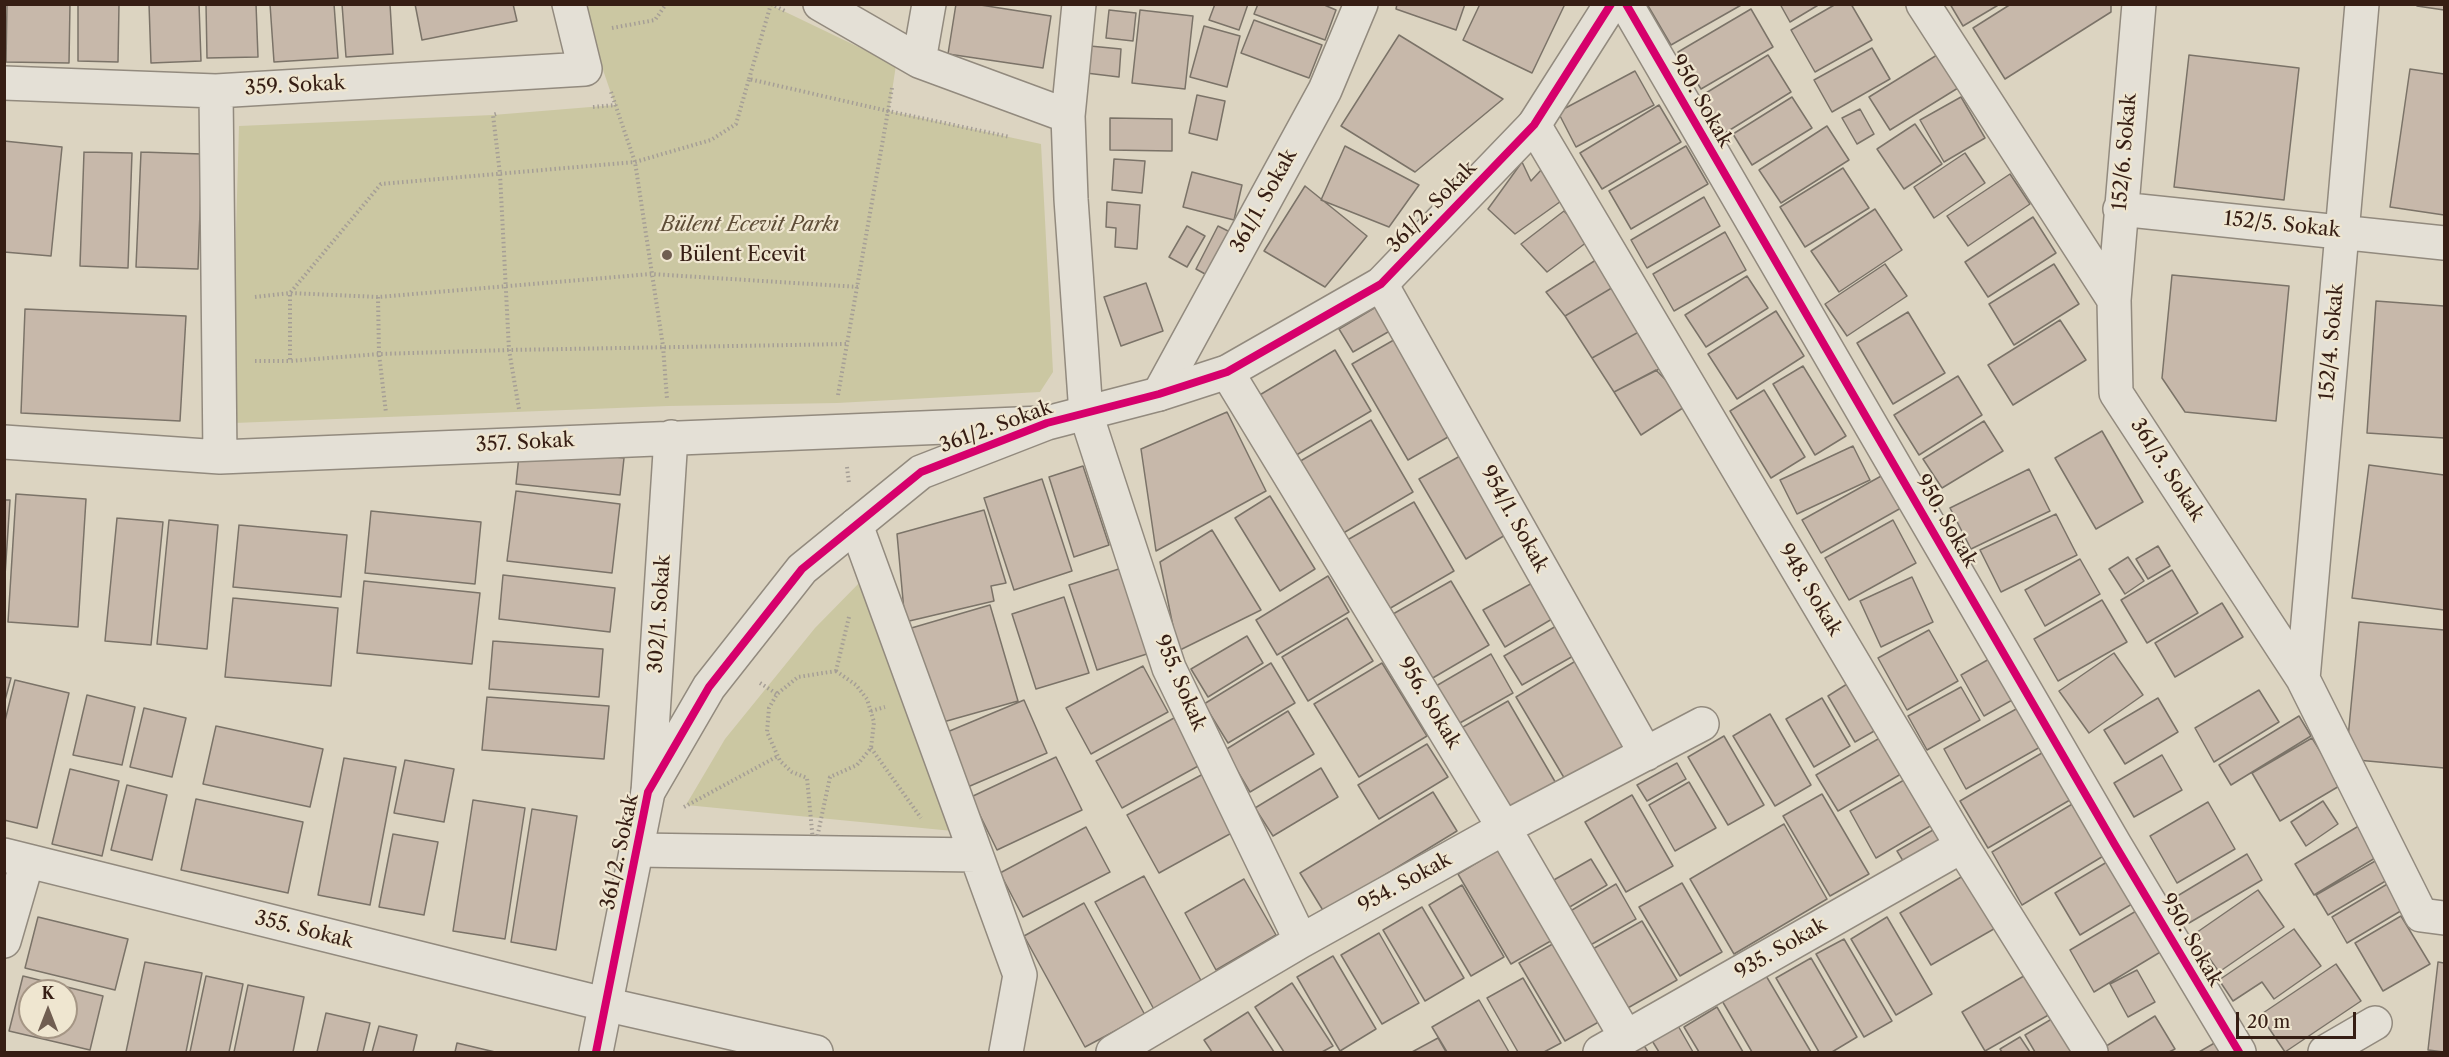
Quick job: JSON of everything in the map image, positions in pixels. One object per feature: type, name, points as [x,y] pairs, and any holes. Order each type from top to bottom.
[{"type":"street","points":[[569,4],[597,77]]},
{"type":"street","points":[[906,69],[928,4]]},
{"type":"street","name":"955. Sokak","points":[[1079,4],[1068,117],[1071,199],[1086,414],[1169,668],[1301,941]]},
{"type":"street","name":"361/1. Sokak","points":[[1159,394],[1325,90],[1361,4]]},
{"type":"street","name":"361/2. Sokak","points":[[596,1053],[648,792],[709,687],[802,569],[921,472],[1047,423],[1159,394],[1227,372],[1381,284],[1534,125],[1611,4]]},
{"type":"street","name":"950. Sokak","points":[[1626,4],[2115,845],[2239,1053]]},
{"type":"street","points":[[1923,4],[2114,300]]},
{"type":"street","name":"152/6. Sokak","points":[[2114,300],[2139,4]]},
{"type":"street","name":"152/4. Sokak","points":[[2303,679],[2362,4]]},
{"type":"street","points":[[806,10],[906,69],[1068,117]]},
{"type":"street","name":"359. Sokak","points":[[4,84],[216,91],[597,77]]},
{"type":"street","points":[[216,91],[220,457]]},
{"type":"street","name":"948. Sokak","points":[[1534,125],[1962,846],[2091,1053]]},
{"type":"street","name":"152/5. Sokak","points":[[2120,209],[2445,243]]},
{"type":"street","name":"954/1. Sokak","points":[[1381,284],[1646,754]]},
{"type":"street","name":"361/3. Sokak","points":[[2114,300],[2116,393],[2303,679],[2421,915],[2445,918]]},
{"type":"street","name":"956. Sokak","points":[[1227,372],[1504,828],[1613,1045]]},
{"type":"street","name":"357. Sokak","points":[[4,442],[220,457],[669,421],[1047,423]]},
{"type":"street","name":"302/1. Sokak","points":[[648,792],[669,421]]},
{"type":"street","points":[[856,525],[961,855],[1020,975],[1006,1053]]},
{"type":"street","name":"954. Sokak","points":[[1113,1053],[1301,941],[1504,828],[1702,724]]},
{"type":"street","points":[[638,841],[814,852],[961,855]]},
{"type":"street","name":"935. Sokak","points":[[1613,1045],[1962,846]]},
{"type":"street","points":[[4,941],[16,859]]},
{"type":"street","name":"355. Sokak","points":[[16,859],[604,1004],[816,1053]]},
{"type":"street","points":[[2325,1053],[2374,1023]]},
{"type":"path","points":[[601,30],[655,20],[666,4]]},
{"type":"path","points":[[806,10],[771,4],[736,124],[711,140],[635,162],[381,184],[290,293],[290,361],[379,354],[510,350],[847,344]]},
{"type":"path","points":[[837,403],[888,111],[906,69]]},
{"type":"path","points":[[597,77],[616,105],[635,162],[663,346],[669,421]]},
{"type":"path","points":[[749,79],[1019,139]]},
{"type":"path","points":[[582,108],[616,105]]},
{"type":"path","points":[[493,114],[500,174],[510,350],[519,411]]},
{"type":"path","points":[[481,115],[504,114]]},
{"type":"path","points":[[245,299],[290,293],[378,297],[651,274],[858,287]]},
{"type":"path","points":[[378,297],[379,354],[386,417]]},
{"type":"path","points":[[836,671],[856,685],[867,699],[874,722],[871,748],[857,765],[830,777],[814,852],[807,778],[792,772],[778,756],[767,732],[769,708],[777,694],[798,677],[836,671]]},
{"type":"path","points":[[871,748],[961,855]]},
{"type":"path","points":[[638,841],[778,756]]},
{"type":"green space","name":"Bülent Ecevit Parkı","points":[[583,5],[771,5],[896,65],[889,111],[1041,144],[1053,372],[1040,392],[837,403],[668,406],[234,423],[234,300],[239,126],[493,115],[615,105]]},
{"type":"green space","points":[[866,576],[963,832],[686,805],[725,739],[815,628]]},
{"type":"building","points":[[7,4],[70,4],[69,63],[6,62]]},
{"type":"building","points":[[78,4],[119,4],[118,62],[78,61]]},
{"type":"building","points":[[149,4],[199,4],[201,61],[151,63]]},
{"type":"building","points":[[206,4],[256,4],[258,57],[207,58]]},
{"type":"building","points":[[270,4],[334,4],[338,58],[274,62]]},
{"type":"building","points":[[342,4],[390,4],[393,54],[346,57]]},
{"type":"building","points":[[415,4],[513,4],[517,21],[422,40]]},
{"type":"building","points":[[956,4],[974,4],[1051,16],[1043,68],[948,54]]},
{"type":"building","points":[[1215,4],[1248,4],[1239,30],[1209,20]]},
{"type":"building","points":[[1258,4],[1322,4],[1336,10],[1325,40],[1254,14]]},
{"type":"building","points":[[1397,4],[1465,4],[1456,30],[1396,9]]},
{"type":"building","points":[[1480,4],[1565,4],[1532,73],[1463,40]]},
{"type":"building","points":[[1647,4],[1743,4],[1671,45]]},
{"type":"building","points":[[1780,4],[1820,4],[1790,22]]},
{"type":"building","points":[[1836,4],[1851,4],[1872,40],[1815,72],[1791,30]]},
{"type":"building","points":[[1950,4],[2000,4],[1963,26]]},
{"type":"building","points":[[2011,4],[2111,4],[2111,12],[2005,79],[1973,28]]},
{"type":"building","points":[[2418,4],[2444,4],[2444,10],[2417,6]]},
{"type":"building","points":[[1751,9],[1773,47],[1701,89],[1678,52]]},
{"type":"building","points":[[1109,10],[1136,13],[1133,41],[1106,38]]},
{"type":"building","points":[[1140,10],[1193,16],[1185,89],[1132,83]]},
{"type":"building","points":[[1254,20],[1322,45],[1309,78],[1241,53]]},
{"type":"building","points":[[1204,26],[1240,36],[1227,87],[1190,77]]},
{"type":"building","points":[[1399,35],[1503,99],[1415,172],[1341,126]]},
{"type":"building","points":[[1090,46],[1121,49],[1119,77],[1086,73]]},
{"type":"building","points":[[1872,48],[1890,79],[1832,112],[1814,80]]},
{"type":"building","points":[[1768,55],[1791,92],[1725,133],[1701,96]]},
{"type":"building","points":[[1937,55],[1958,88],[1890,130],[1869,97]]},
{"type":"building","points":[[2189,55],[2299,68],[2284,200],[2174,187]]},
{"type":"building","points":[[2410,69],[2444,74],[2444,215],[2390,207]]},
{"type":"building","points":[[1635,71],[1654,105],[1576,147],[1558,112]]},
{"type":"building","points":[[1197,95],[1225,101],[1217,140],[1189,133]]},
{"type":"building","points":[[1792,97],[1812,128],[1752,165],[1733,134]]},
{"type":"building","points":[[1961,97],[1985,138],[1944,162],[1920,120]]},
{"type":"building","points":[[1659,105],[1681,142],[1602,189],[1580,153]]},
{"type":"building","points":[[1860,109],[1874,134],[1857,144],[1842,118]]},
{"type":"building","points":[[1110,118],[1172,119],[1172,151],[1110,150]]},
{"type":"building","points":[[1915,124],[1942,164],[1904,189],[1877,149]]},
{"type":"building","points":[[1827,126],[1849,160],[1781,203],[1759,170]]},
{"type":"building","points":[[4,141],[62,147],[51,256],[4,252]]},
{"type":"building","points":[[1345,146],[1419,185],[1389,227],[1321,200]]},
{"type":"building","points":[[1686,146],[1708,184],[1631,229],[1609,191]]},
{"type":"building","points":[[84,152],[132,153],[128,268],[80,266]]},
{"type":"building","points":[[141,152],[202,154],[198,269],[136,267]]},
{"type":"building","points":[[1965,153],[1985,183],[1934,218],[1914,187]]},
{"type":"building","points":[[1114,159],[1145,161],[1142,193],[1112,190]]},
{"type":"building","points":[[1522,162],[1531,181],[1542,169],[1564,199],[1515,234],[1488,209]]},
{"type":"building","points":[[1843,168],[1869,208],[1805,247],[1780,207]]},
{"type":"building","points":[[1192,172],[1242,185],[1234,220],[1183,207]]},
{"type":"building","points":[[2010,174],[2030,204],[1968,246],[1947,216]]},
{"type":"building","points":[[1305,186],[1367,236],[1325,287],[1264,251]]},
{"type":"building","points":[[1704,197],[1720,226],[1647,268],[1631,240]]},
{"type":"building","points":[[1107,202],[1140,205],[1137,249],[1115,247],[1116,228],[1106,227]]},
{"type":"building","points":[[1875,209],[1902,250],[1839,292],[1811,251]]},
{"type":"building","points":[[1564,211],[1591,239],[1547,272],[1521,244]]},
{"type":"building","points":[[2033,217],[2056,253],[1988,297],[1965,262]]},
{"type":"building","points":[[1187,226],[1205,236],[1187,267],[1169,257]]},
{"type":"building","points":[[1218,226],[1238,236],[1216,280],[1196,269]]},
{"type":"building","points":[[1725,232],[1746,270],[1674,311],[1653,274]]},
{"type":"building","points":[[1599,258],[1615,286],[1565,316],[1546,292]]},
{"type":"building","points":[[1885,264],[1907,296],[1847,336],[1825,304]]},
{"type":"building","points":[[2054,264],[2079,304],[2014,345],[1989,304]]},
{"type":"building","points":[[2172,275],[2289,286],[2276,421],[2185,412],[2162,378]]},
{"type":"building","points":[[1747,276],[1768,308],[1706,347],[1685,315]]},
{"type":"building","points":[[1146,283],[1163,331],[1121,346],[1104,297]]},
{"type":"building","points":[[1615,286],[1644,329],[1592,358],[1565,316]]},
{"type":"building","points":[[2376,301],[2444,306],[2444,438],[2367,433]]},
{"type":"building","points":[[1381,304],[1395,328],[1353,352],[1339,329]]},
{"type":"building","points":[[25,309],[186,316],[180,421],[21,413]]},
{"type":"building","points":[[1776,311],[1804,356],[1737,399],[1708,354]]},
{"type":"building","points":[[1908,312],[1945,373],[1893,404],[1857,343]]},
{"type":"building","points":[[2060,320],[2086,360],[2013,405],[1988,365]]},
{"type":"building","points":[[1644,329],[1665,366],[1614,392],[1592,358]]},
{"type":"building","points":[[1399,337],[1455,433],[1408,460],[1352,364]]},
{"type":"building","points":[[1335,350],[1371,411],[1293,457],[1258,396]]},
{"type":"building","points":[[1803,366],[1846,436],[1815,455],[1773,384]]},
{"type":"building","points":[[1656,370],[1689,404],[1641,435],[1614,392]]},
{"type":"building","points":[[1958,376],[1982,415],[1919,455],[1894,415]]},
{"type":"building","points":[[1764,390],[1805,457],[1771,478],[1730,411]]},
{"type":"building","points":[[1227,412],[1266,491],[1156,551],[1141,449]]},
{"type":"building","points":[[1371,420],[1413,492],[1340,535],[1297,463]]},
{"type":"building","points":[[1984,421],[2003,451],[1942,488],[1923,459]]},
{"type":"building","points":[[2102,431],[2143,502],[2096,529],[2055,458]]},
{"type":"building","points":[[520,446],[624,458],[620,495],[516,484]]},
{"type":"building","points":[[1853,446],[1870,480],[1797,514],[1780,480]]},
{"type":"building","points":[[1469,451],[1515,529],[1466,559],[1419,479]]},
{"type":"building","points":[[2369,465],[2444,475],[2444,610],[2352,598]]},
{"type":"building","points":[[1083,466],[1109,545],[1074,557],[1049,477]]},
{"type":"building","points":[[2029,469],[2050,511],[1971,549],[1950,508]]},
{"type":"building","points":[[1883,475],[1901,508],[1821,553],[1802,520]]},
{"type":"building","points":[[1042,479],[1072,571],[1014,590],[984,498]]},
{"type":"building","points":[[516,491],[620,504],[612,573],[507,561]]},
{"type":"building","points":[[16,494],[86,499],[78,627],[8,622]]},
{"type":"building","points":[[1270,496],[1315,569],[1280,591],[1235,518]]},
{"type":"building","points":[[4,500],[10,500],[4,591]]},
{"type":"building","points":[[1414,502],[1454,571],[1382,613],[1342,543]]},
{"type":"building","points":[[984,510],[1006,583],[991,586],[994,601],[905,622],[897,534]]},
{"type":"building","points":[[371,511],[481,522],[475,584],[365,573]]},
{"type":"building","points":[[2056,514],[2077,555],[2001,592],[1980,550]]},
{"type":"building","points":[[117,518],[163,522],[151,645],[105,641]]},
{"type":"building","points":[[169,520],[218,525],[207,649],[157,644]]},
{"type":"building","points":[[1893,520],[1916,563],[1849,600],[1825,558]]},
{"type":"building","points":[[239,525],[347,535],[341,597],[233,587]]},
{"type":"building","points":[[1212,530],[1261,610],[1178,651],[1160,562]]},
{"type":"building","points":[[2158,546],[2170,566],[2148,579],[2136,559]]},
{"type":"building","points":[[2128,557],[2144,581],[2125,594],[2109,569]]},
{"type":"building","points":[[2080,559],[2100,594],[2045,626],[2025,590]]},
{"type":"building","points":[[1125,567],[1153,652],[1097,670],[1069,585]]},
{"type":"building","points":[[2172,570],[2198,613],[2147,643],[2121,600]]},
{"type":"building","points":[[503,575],[615,588],[610,632],[499,619]]},
{"type":"building","points":[[1328,576],[1349,612],[1277,655],[1256,620]]},
{"type":"building","points":[[1912,577],[1933,622],[1881,647],[1860,601]]},
{"type":"building","points":[[364,581],[480,593],[472,664],[357,653]]},
{"type":"building","points":[[1451,581],[1489,645],[1431,679],[1393,614]]},
{"type":"building","points":[[1536,581],[1557,616],[1505,647],[1483,610]]},
{"type":"building","points":[[1064,597],[1089,673],[1036,689],[1012,614]]},
{"type":"building","points":[[233,598],[338,608],[331,686],[225,677]]},
{"type":"building","points":[[2102,600],[2127,642],[2058,681],[2034,639]]},
{"type":"building","points":[[2222,603],[2243,637],[2175,677],[2155,643]]},
{"type":"building","points":[[990,605],[1018,701],[936,724],[908,629]]},
{"type":"building","points":[[1347,618],[1373,661],[1308,701],[1282,657]]},
{"type":"building","points":[[2359,622],[2444,630],[2444,768],[2346,759]]},
{"type":"building","points":[[1558,625],[1575,655],[1522,685],[1504,656]]},
{"type":"building","points":[[1929,630],[1958,681],[1907,710],[1878,658]]},
{"type":"building","points":[[1247,636],[1263,663],[1208,697],[1191,669]]},
{"type":"building","points":[[493,641],[603,649],[599,697],[489,689]]},
{"type":"building","points":[[2114,653],[2143,695],[2089,733],[2059,691]]},
{"type":"building","points":[[1491,654],[1513,693],[1458,724],[1436,686]]},
{"type":"building","points":[[1998,654],[2021,695],[1984,716],[1961,675]]},
{"type":"building","points":[[1579,659],[1630,744],[1566,781],[1516,697]]},
{"type":"building","points":[[1271,663],[1295,703],[1228,743],[1204,704]]},
{"type":"building","points":[[1382,663],[1427,736],[1359,777],[1314,704]]},
{"type":"building","points":[[1143,666],[1168,712],[1091,754],[1066,708]]},
{"type":"building","points":[[4,677],[11,678],[4,704]]},
{"type":"building","points":[[1855,679],[1883,726],[1855,742],[1828,696]]},
{"type":"building","points":[[15,680],[69,693],[37,828],[4,820],[4,725]]},
{"type":"building","points":[[1961,687],[1980,720],[1927,750],[1908,716]]},
{"type":"building","points":[[2259,690],[2279,722],[2214,762],[2195,728]]},
{"type":"building","points":[[87,695],[135,707],[122,765],[73,755]]},
{"type":"building","points":[[487,697],[609,706],[604,759],[482,750]]},
{"type":"building","points":[[1822,698],[1850,746],[1814,767],[1786,719]]},
{"type":"building","points":[[2158,698],[2178,732],[2125,764],[2104,730]]},
{"type":"building","points":[[1024,700],[1047,753],[963,789],[940,735]]},
{"type":"building","points":[[1508,701],[1557,785],[1507,813],[1458,730]]},
{"type":"building","points":[[2027,703],[2049,742],[1966,789],[1944,749]]},
{"type":"building","points":[[144,708],[186,718],[172,777],[130,767]]},
{"type":"building","points":[[1288,711],[1314,754],[1250,792],[1225,750]]},
{"type":"building","points":[[1770,714],[1811,785],[1775,806],[1733,736]]},
{"type":"building","points":[[2299,716],[2311,736],[2231,785],[2219,765]]},
{"type":"building","points":[[1174,718],[1200,765],[1122,808],[1096,761]]},
{"type":"building","points":[[216,726],[323,749],[310,807],[203,784]]},
{"type":"building","points":[[1885,735],[1906,771],[1838,811],[1816,775]]},
{"type":"building","points":[[1724,736],[1764,805],[1728,825],[1688,757]]},
{"type":"building","points":[[2312,738],[2341,785],[2280,821],[2252,773]]},
{"type":"building","points":[[1427,744],[1448,777],[1379,819],[1358,785]]},
{"type":"building","points":[[2047,750],[2075,797],[1988,848],[1960,801]]},
{"type":"building","points":[[2162,755],[2182,790],[2134,817],[2114,783]]},
{"type":"building","points":[[1056,757],[1082,810],[997,850],[971,797]]},
{"type":"building","points":[[344,758],[396,767],[370,905],[318,895]]},
{"type":"building","points":[[405,760],[454,769],[444,822],[394,813]]},
{"type":"building","points":[[1677,763],[1686,779],[1647,801],[1637,785]]},
{"type":"building","points":[[1321,768],[1338,797],[1273,836],[1255,808]]},
{"type":"building","points":[[70,769],[119,781],[102,856],[52,844]]},
{"type":"building","points":[[1205,773],[1237,830],[1159,873],[1127,815]]},
{"type":"building","points":[[1911,776],[1937,822],[1876,858],[1850,811]]},
{"type":"building","points":[[1689,782],[1716,828],[1675,851],[1649,805]]},
{"type":"building","points":[[127,785],[167,795],[152,860],[111,850]]},
{"type":"building","points":[[1433,792],[1457,831],[1324,912],[1300,873]]},
{"type":"building","points":[[1822,794],[1869,874],[1830,896],[1783,816]]},
{"type":"building","points":[[1632,795],[1673,866],[1626,892],[1585,822]]},
{"type":"building","points":[[196,799],[303,822],[288,893],[181,870]]},
{"type":"building","points":[[473,800],[525,808],[505,939],[453,931]]},
{"type":"building","points":[[2323,801],[2338,824],[2306,846],[2291,822]]},
{"type":"building","points":[[2208,802],[2235,849],[2177,883],[2150,836]]},
{"type":"building","points":[[2074,803],[2105,855],[2022,905],[1992,852]]},
{"type":"building","points":[[532,809],[577,816],[556,950],[511,942]]},
{"type":"building","points":[[1945,823],[1958,846],[1911,874],[1897,851]]},
{"type":"building","points":[[1784,824],[1827,899],[1734,954],[1690,879]]},
{"type":"building","points":[[2362,824],[2380,855],[2314,895],[2295,864]]},
{"type":"building","points":[[1086,827],[1110,872],[1023,917],[1000,873]]},
{"type":"building","points":[[393,834],[438,842],[424,915],[379,907]]},
{"type":"building","points":[[1508,844],[1561,935],[1511,964],[1458,874]]},
{"type":"building","points":[[2247,854],[2262,880],[2189,923],[2174,898]]},
{"type":"building","points":[[1591,859],[1607,885],[1568,908],[1552,881]]},
{"type":"building","points":[[2112,859],[2137,901],[2080,935],[2055,893]]},
{"type":"building","points":[[2377,860],[2389,879],[2328,915],[2316,895]]},
{"type":"building","points":[[1968,873],[1999,926],[1931,965],[1900,913]]},
{"type":"building","points":[[1144,876],[1204,986],[1156,1013],[1095,902]]},
{"type":"building","points":[[1244,879],[1276,935],[1216,970],[1185,913]]},
{"type":"building","points":[[1682,883],[1722,952],[1680,976],[1639,907]]},
{"type":"building","points":[[2389,883],[2404,909],[2347,943],[2332,917]]},
{"type":"building","points":[[1616,884],[1636,919],[1587,947],[1567,913]]},
{"type":"building","points":[[1462,885],[1504,957],[1471,976],[1429,905]]},
{"type":"building","points":[[2258,890],[2284,927],[2219,972],[2193,935]]},
{"type":"building","points":[[1084,903],[1145,1015],[1085,1047],[1024,936]]},
{"type":"building","points":[[1422,907],[1464,978],[1425,1001],[1383,930]]},
{"type":"building","points":[[2143,907],[2167,948],[2094,992],[2070,950]]},
{"type":"building","points":[[2401,916],[2430,964],[2383,991],[2355,943]]},
{"type":"building","points":[[38,917],[128,939],[115,990],[78,981],[78,979],[25,968]]},
{"type":"building","points":[[1887,917],[1932,994],[1896,1015],[1851,939]]},
{"type":"building","points":[[1642,921],[1677,980],[1626,1009],[1591,950]]},
{"type":"building","points":[[2294,929],[2321,966],[2274,999],[2262,982],[2233,1001],[2219,980]]},
{"type":"building","points":[[1379,933],[1419,1003],[1382,1024],[1341,955]]},
{"type":"building","points":[[1565,937],[1611,1015],[1565,1041],[1519,963]]},
{"type":"building","points":[[1844,939],[1892,1021],[1864,1037],[1816,954]]},
{"type":"building","points":[[1333,956],[1376,1029],[1340,1051],[1297,977]]},
{"type":"building","points":[[1811,958],[1857,1037],[1832,1052],[1819,1052],[1776,978]]},
{"type":"building","points":[[145,962],[202,973],[186,1052],[126,1052]]},
{"type":"building","points":[[2438,962],[2444,963],[2444,1052],[2428,1050]]},
{"type":"building","points":[[2336,964],[2361,1001],[2285,1052],[2260,1015]]},
{"type":"building","points":[[2137,970],[2155,1002],[2128,1017],[2110,984]]},
{"type":"building","points":[[2029,973],[2052,1013],[1985,1051],[1962,1012]]},
{"type":"building","points":[[1765,974],[1811,1052],[1752,1052],[1721,999]]},
{"type":"building","points":[[206,976],[243,984],[229,1052],[190,1052]]},
{"type":"building","points":[[1523,978],[1561,1043],[1544,1052],[1518,1052],[1487,998]]},
{"type":"building","points":[[1292,983],[1333,1046],[1322,1052],[1284,1052],[1255,1007]]},
{"type":"building","points":[[248,985],[304,997],[293,1052],[234,1052]]},
{"type":"building","points":[[78,990],[103,996],[90,1050],[43,1039],[78,1039]]},
{"type":"building","points":[[18,996],[18,1033],[9,1031]]},
{"type":"building","points":[[1479,1000],[1509,1052],[1447,1052],[1432,1027]]},
{"type":"building","points":[[1717,1007],[1743,1052],[1699,1052],[1684,1027]]},
{"type":"building","points":[[1248,1012],[1274,1052],[1212,1052],[1204,1040]]},
{"type":"building","points":[[326,1013],[370,1023],[363,1052],[317,1052]]},
{"type":"building","points":[[2060,1014],[2080,1052],[2035,1052],[2025,1035]]},
{"type":"building","points":[[2155,1016],[2175,1049],[2169,1052],[2106,1052],[2103,1048]]},
{"type":"building","points":[[1677,1024],[1693,1052],[1659,1052],[1651,1039]]},
{"type":"building","points":[[379,1026],[417,1035],[413,1052],[372,1052]]},
{"type":"building","points":[[2020,1037],[2030,1052],[2002,1052],[2000,1049]]},
{"type":"building","points":[[1438,1038],[1446,1052],[1412,1052]]},
{"type":"building","points":[[2218,1041],[2225,1052],[2199,1052]]},
{"type":"building","points":[[1642,1042],[1648,1052],[1623,1052]]},
{"type":"building","points":[[457,1043],[495,1052],[455,1052]]},
{"type":"cycle path","points":[[596,1052],[648,792],[709,687],[802,569],[921,472],[1047,423],[1159,394],[1227,372],[1381,284],[1534,125],[1611,4]]},
{"type":"cycle path","points":[[1626,4],[2115,845],[2239,1052]]},
{"type":"place","name":"Bülent Ecevit","points":[[667,255]]}]
